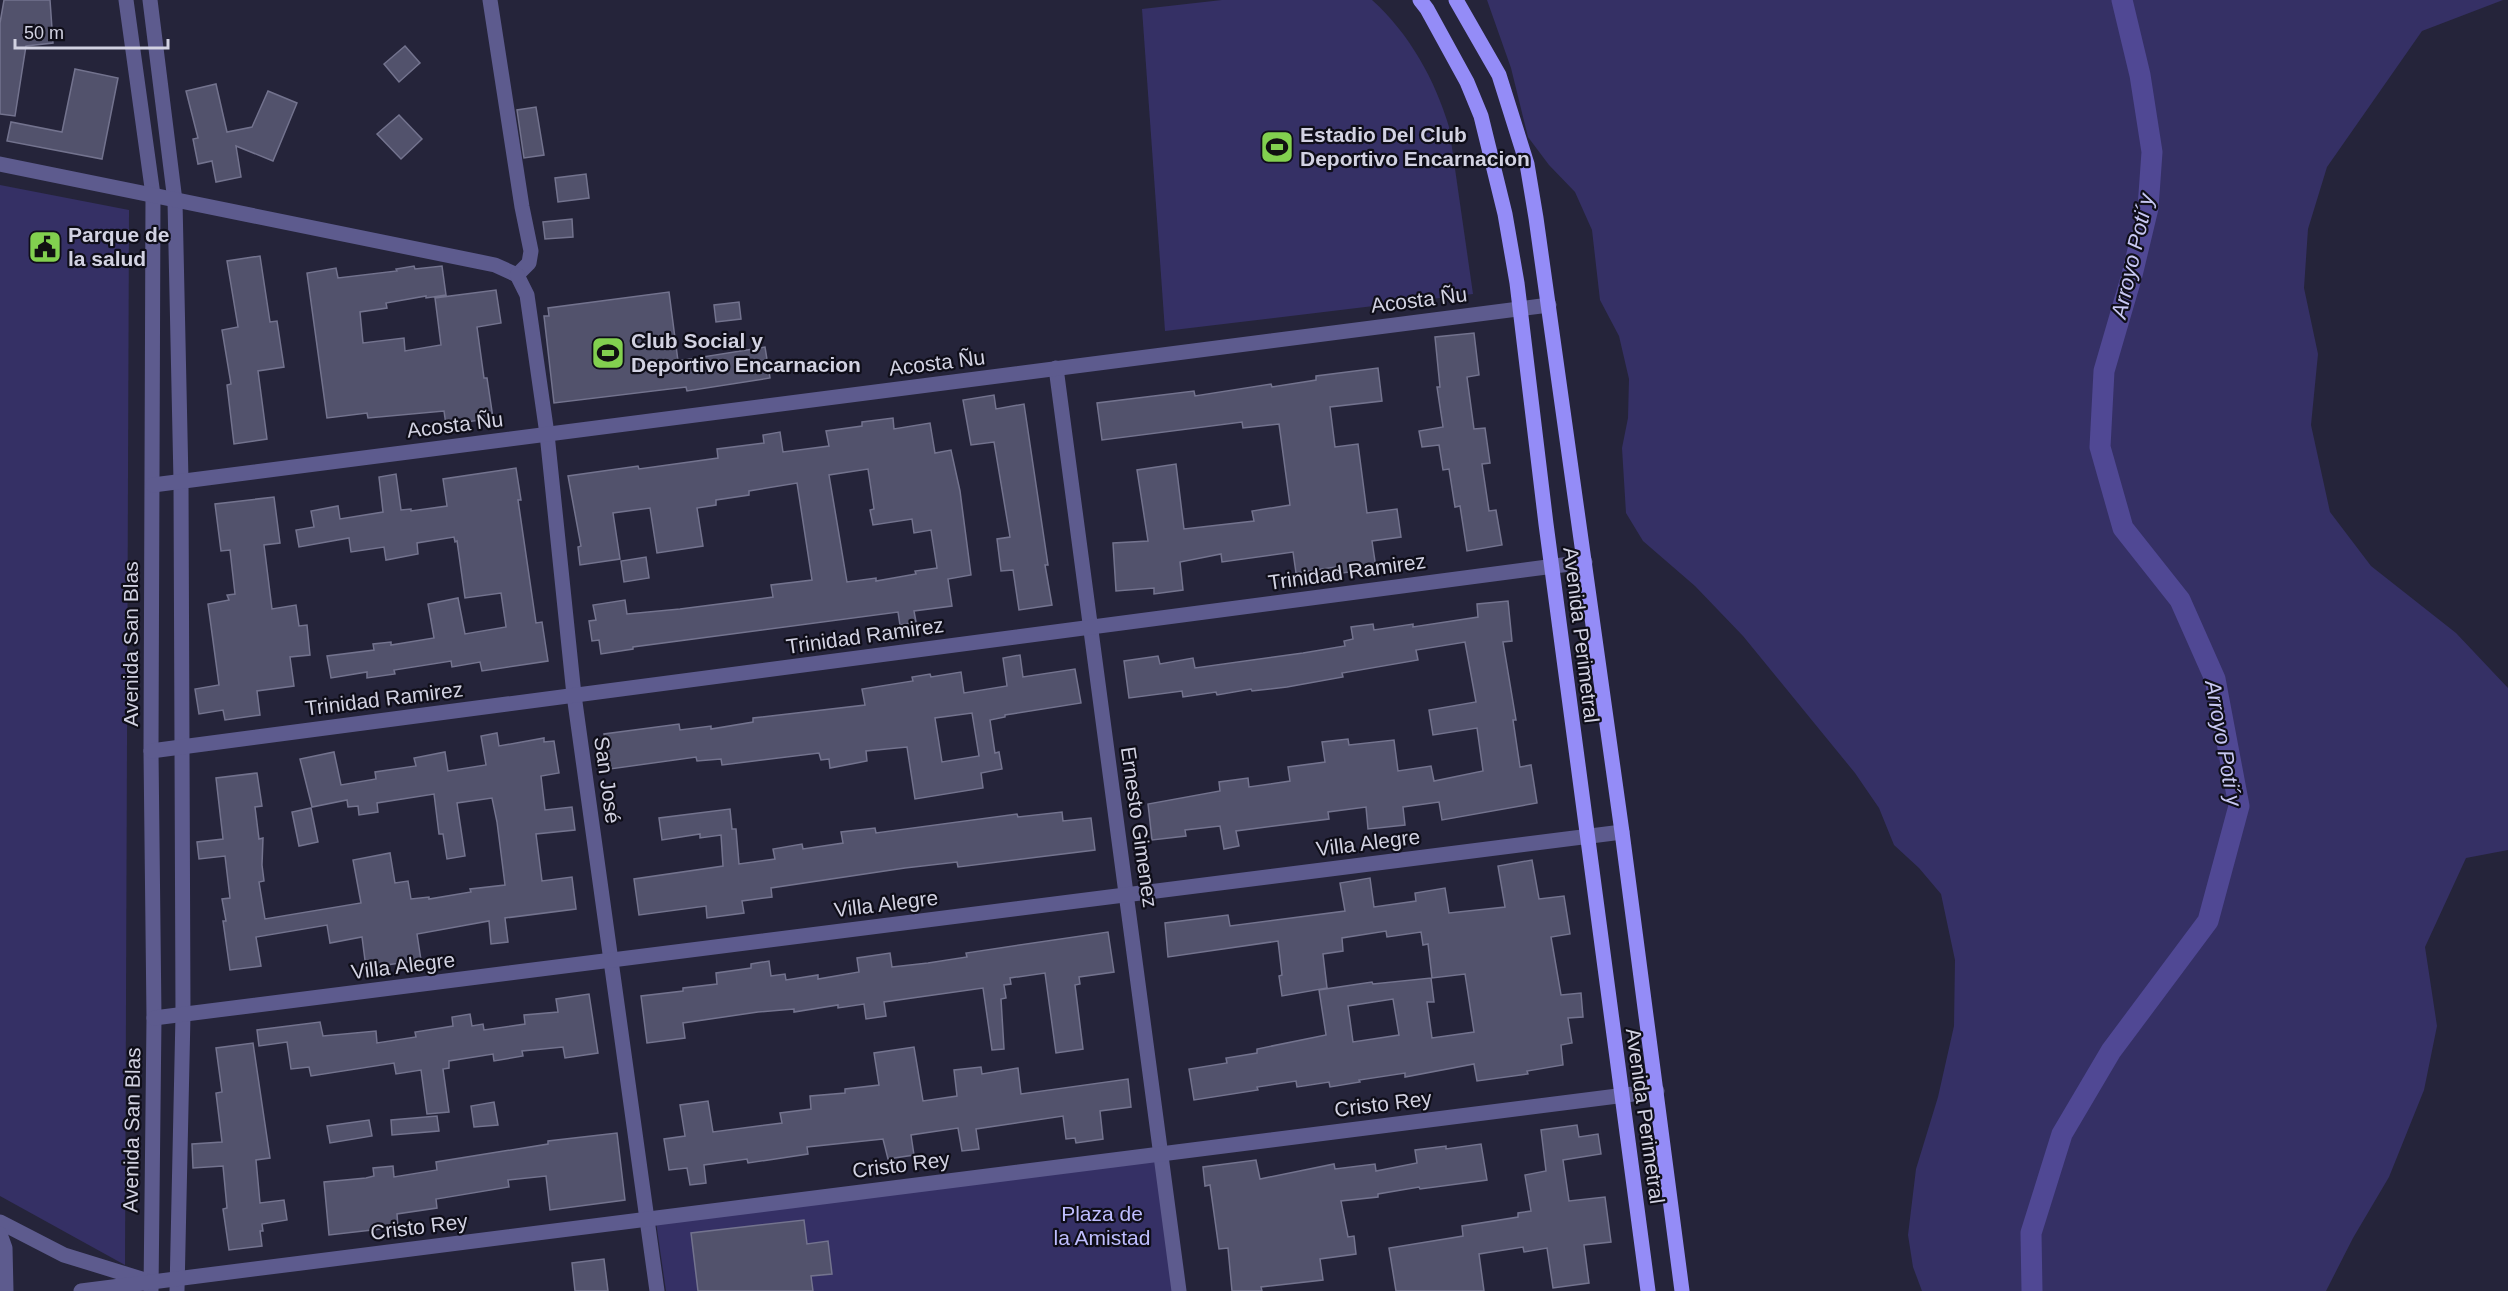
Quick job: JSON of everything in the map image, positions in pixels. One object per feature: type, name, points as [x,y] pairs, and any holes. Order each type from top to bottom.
[{"type":"main road","name":"Avenida Perimetral","points":[[1420,0],[1467,82],[1481,116],[1505,214],[1520,308],[1586,836],[1648,1291]]},
{"type":"main road","name":"Avenida Perimetral","points":[[1456,0],[1499,75],[1515,122],[1533,196],[1622,832],[1682,1291]]},
{"type":"street","name":"Avenida San Blas","points":[[126,0],[153,195],[151,751],[154,1018],[151,1286]]},
{"type":"street","points":[[150,0],[175,201],[181,481],[183,1015],[177,1285]]},
{"type":"street","points":[[0,164],[495,265],[518,275],[529,263],[531,251],[490,0]]},
{"type":"street","name":"San José","points":[[518,275],[527,295],[547,434],[574,695],[657,1291]]},
{"type":"street","name":"Acosta Ñu","points":[[153,485],[1549,305]]},
{"type":"street","name":"Ernesto Gimenez","points":[[1056,368],[1179,1291]]},
{"type":"street","name":"Trinidad Ramirez","points":[[151,751],[1585,562]]},
{"type":"street","name":"Villa Alegre","points":[[154,1018],[1622,832]]},
{"type":"street","name":"Cristo Rey","points":[[81,1291],[177,1285],[647,1219],[1657,1091]]},
{"type":"street","points":[[0,1222],[64,1255],[151,1286]]},
{"type":"street","points":[[0,1234],[5,1248],[6,1291]]},
{"type":"green space","name":"Estadio Del Club Deportivo Encarnacion","points":[[1222,0],[1372,0],[1398,27],[1428,75],[1449,127],[1473,294],[1165,331],[1142,9]]},
{"type":"green space","points":[[1487,0],[2503,0],[2422,31],[2327,167],[2308,229],[2304,288],[2318,354],[2311,425],[2330,512],[2371,566],[2456,633],[2508,688],[2508,850],[2466,858],[2425,947],[2437,1026],[2424,1090],[2389,1177],[2353,1238],[2326,1291],[1922,1291],[1913,1267],[1908,1235],[1916,1169],[1938,1097],[1954,1026],[1955,960],[1941,894],[1919,868],[1894,845],[1879,808],[1855,773],[1743,636],[1695,586],[1643,541],[1626,513],[1622,448],[1628,418],[1629,379],[1619,336],[1600,300],[1592,230],[1575,192],[1549,165],[1528,137],[1511,68]]},
{"type":"green space","points":[[0,185],[129,210],[125,1265],[0,1196]]},
{"type":"green space","name":"Plaza de la Amistad","points":[[1162,1153],[1179,1291],[666,1291],[656,1222]]},
{"type":"building","points":[[4,0],[50,0],[53,43],[26,46],[15,116],[0,114],[0,23]]},
{"type":"building","points":[[405,46],[420,63],[399,82],[384,64]]},
{"type":"building","points":[[75,69],[118,78],[102,159],[7,141],[11,122],[62,132]]},
{"type":"building","points":[[216,84],[227,132],[252,127],[268,91],[297,103],[273,161],[236,146],[241,177],[216,182],[212,161],[198,164],[193,139],[198,138],[186,91]]},
{"type":"building","points":[[536,107],[544,155],[524,158],[517,110]]},
{"type":"building","points":[[399,115],[422,139],[401,159],[377,134]]},
{"type":"building","points":[[586,174],[589,198],[558,202],[555,178]]},
{"type":"building","points":[[572,219],[573,237],[545,239],[543,222]]},
{"type":"building","points":[[260,256],[270,322],[277,321],[284,367],[258,371],[267,439],[234,444],[227,385],[231,384],[222,330],[238,327],[227,261]]},
{"type":"building","points":[[414,266],[415,269],[442,266],[446,295],[386,303],[387,308],[360,312],[363,343],[404,338],[405,351],[441,345],[435,298],[496,290],[501,323],[477,327],[484,378],[487,378],[493,418],[446,425],[444,411],[368,418],[367,413],[327,418],[307,273],[336,268],[338,278],[397,271],[396,269]]},
{"type":"building","name":"Club Social y Deportivo Encarnacion","points":[[669,292],[678,361],[765,347],[770,378],[687,391],[686,387],[554,403],[544,316],[549,316],[548,308]]},
{"type":"building","points":[[739,302],[741,319],[716,322],[714,305]]},
{"type":"building","points":[[1474,333],[1479,375],[1467,377],[1474,429],[1485,428],[1490,463],[1482,464],[1489,511],[1496,510],[1502,545],[1467,551],[1460,506],[1455,507],[1449,469],[1443,470],[1439,445],[1422,447],[1419,431],[1443,427],[1437,387],[1440,387],[1435,337]]},
{"type":"building","points":[[1378,368],[1382,401],[1330,407],[1335,447],[1358,444],[1367,513],[1397,509],[1401,537],[1372,541],[1376,568],[1336,574],[1335,567],[1296,573],[1293,552],[1222,562],[1221,554],[1180,562],[1183,590],[1154,594],[1154,588],[1116,591],[1113,543],[1148,541],[1137,470],[1176,464],[1184,529],[1254,521],[1252,511],[1290,505],[1279,424],[1243,428],[1242,422],[1102,440],[1097,403],[1194,391],[1195,396],[1271,384],[1272,387],[1316,380],[1316,376]]},
{"type":"building","points":[[994,395],[996,409],[1024,404],[1052,605],[1019,610],[1013,570],[1001,571],[997,539],[1010,537],[994,442],[971,445],[963,400]]},
{"type":"building","points":[[893,418],[894,429],[930,423],[935,453],[951,450],[960,491],[971,575],[948,579],[952,606],[914,611],[916,622],[900,625],[898,612],[633,647],[633,649],[601,654],[599,640],[592,641],[589,621],[596,620],[593,605],[625,600],[627,614],[680,609],[773,597],[771,585],[812,580],[797,483],[749,491],[749,495],[716,500],[716,505],[697,508],[703,546],[657,553],[650,508],[613,513],[620,559],[580,565],[578,547],[581,546],[568,476],[718,458],[717,449],[764,443],[763,435],[780,432],[783,452],[829,446],[826,431],[862,426],[862,422]],"holes":[[[868,469],[874,509],[870,510],[873,525],[912,519],[914,533],[931,530],[937,568],[876,581],[876,578],[847,582],[829,475]]]},
{"type":"building","points":[[516,468],[521,500],[518,500],[536,623],[542,622],[548,661],[482,671],[480,662],[452,667],[451,661],[394,670],[395,674],[367,678],[367,672],[331,678],[327,656],[374,650],[373,644],[391,642],[391,645],[434,638],[428,604],[458,598],[465,634],[506,627],[501,593],[465,598],[457,541],[455,542],[454,537],[417,543],[418,554],[386,560],[384,547],[351,552],[349,538],[299,547],[296,530],[314,527],[311,511],[338,506],[340,519],[383,512],[379,477],[396,474],[401,510],[411,509],[411,511],[447,506],[443,479]]},
{"type":"building","points":[[274,497],[280,543],[264,545],[272,609],[296,605],[299,626],[307,625],[310,655],[290,657],[294,686],[257,691],[260,715],[225,720],[223,710],[199,714],[195,689],[219,685],[208,604],[229,600],[227,595],[235,594],[230,550],[221,551],[215,504]]},
{"type":"building","points":[[646,557],[649,578],[624,582],[621,561]]},
{"type":"building","points":[[1508,601],[1512,641],[1503,642],[1516,720],[1513,720],[1520,767],[1531,765],[1537,803],[1442,820],[1439,802],[1403,807],[1405,825],[1368,829],[1366,807],[1328,812],[1329,819],[1236,831],[1239,846],[1224,849],[1220,826],[1185,830],[1186,836],[1152,840],[1148,804],[1220,791],[1219,782],[1248,778],[1249,787],[1290,781],[1288,767],[1325,762],[1322,742],[1348,739],[1349,745],[1394,740],[1398,771],[1431,766],[1434,781],[1483,771],[1477,728],[1433,735],[1429,710],[1476,702],[1465,642],[1416,650],[1418,660],[1342,673],[1343,677],[1287,687],[1252,691],[1251,689],[1217,695],[1216,692],[1183,697],[1182,691],[1129,698],[1124,661],[1158,656],[1160,664],[1193,658],[1195,668],[1303,653],[1345,646],[1344,641],[1353,639],[1351,627],[1373,624],[1374,630],[1413,624],[1413,627],[1478,617],[1477,604]]},
{"type":"building","points":[[1020,655],[1023,677],[1075,669],[1081,703],[1005,715],[1005,717],[990,720],[995,753],[999,752],[1002,769],[981,773],[983,788],[915,799],[907,747],[866,751],[867,761],[830,768],[829,759],[821,760],[819,753],[722,765],[721,759],[697,761],[696,757],[610,769],[604,734],[679,724],[680,730],[711,726],[711,729],[753,722],[753,718],[865,705],[862,689],[913,681],[912,677],[930,674],[931,677],[961,672],[964,693],[1007,686],[1003,658]],"holes":[[[972,713],[979,756],[942,762],[935,718]]]},
{"type":"building","points":[[497,733],[499,746],[544,738],[544,742],[554,741],[559,773],[541,776],[545,810],[572,807],[575,830],[536,834],[542,881],[572,877],[576,909],[505,918],[508,942],[491,944],[489,921],[417,934],[421,960],[366,968],[362,937],[330,943],[327,925],[256,937],[261,966],[230,970],[222,899],[230,898],[225,856],[199,859],[197,842],[223,839],[216,778],[257,773],[262,806],[255,807],[259,839],[263,838],[264,881],[259,882],[265,919],[361,903],[353,860],[390,853],[395,883],[408,881],[411,899],[429,897],[429,899],[471,892],[470,889],[505,885],[492,798],[457,803],[465,856],[447,859],[443,834],[439,834],[434,794],[377,803],[378,812],[359,815],[358,806],[348,807],[347,800],[312,807],[300,759],[334,752],[341,785],[376,779],[375,772],[416,766],[414,758],[445,752],[448,771],[486,765],[481,736]]},
{"type":"building","points":[[311,808],[318,842],[299,846],[292,812]]},
{"type":"building","points":[[730,809],[732,829],[736,829],[739,864],[775,859],[773,849],[802,844],[803,849],[843,843],[841,832],[875,828],[876,833],[1017,814],[1018,817],[1062,812],[1063,821],[1091,818],[1095,850],[958,867],[957,862],[905,868],[771,888],[772,897],[742,901],[744,913],[707,918],[706,906],[639,915],[634,879],[723,866],[721,835],[700,838],[700,834],[662,840],[659,818]]},
{"type":"building","points":[[1532,860],[1539,899],[1564,896],[1570,934],[1551,937],[1561,995],[1581,993],[1583,1017],[1568,1018],[1572,1043],[1561,1045],[1563,1065],[1527,1071],[1528,1074],[1477,1081],[1474,1064],[1405,1077],[1405,1073],[1359,1080],[1360,1082],[1330,1087],[1329,1082],[1297,1087],[1296,1081],[1257,1087],[1258,1090],[1194,1100],[1189,1069],[1227,1063],[1226,1058],[1257,1053],[1257,1049],[1326,1035],[1319,990],[1372,982],[1373,984],[1431,978],[1434,1002],[1427,1002],[1432,1038],[1474,1032],[1465,974],[1432,978],[1428,944],[1423,945],[1421,932],[1387,937],[1386,931],[1342,938],[1343,951],[1323,954],[1327,988],[1282,996],[1278,941],[1168,957],[1165,923],[1228,915],[1230,926],[1345,911],[1340,883],[1370,878],[1374,907],[1416,901],[1415,893],[1445,888],[1449,913],[1505,907],[1498,866]],"holes":[[[1393,999],[1399,1035],[1353,1042],[1348,1006]]]},
{"type":"building","points":[[1108,932],[1114,972],[1079,977],[1080,984],[1075,985],[1083,1049],[1056,1053],[1045,973],[1010,978],[1011,984],[1004,985],[1006,998],[1001,999],[1004,1049],[992,1050],[983,988],[884,1002],[886,1016],[866,1019],[864,1004],[838,1008],[838,1005],[794,1012],[794,1009],[758,1012],[683,1023],[685,1038],[647,1043],[641,996],[717,984],[716,973],[751,968],[751,964],[769,961],[771,976],[785,974],[786,980],[818,975],[818,979],[859,972],[857,958],[890,953],[892,967],[967,957],[966,953]]},
{"type":"building","points":[[589,994],[598,1053],[565,1058],[563,1047],[522,1051],[523,1056],[494,1061],[493,1054],[449,1061],[449,1068],[443,1069],[449,1112],[427,1114],[421,1070],[396,1074],[394,1063],[311,1076],[309,1067],[291,1069],[287,1042],[259,1046],[257,1030],[320,1022],[323,1036],[376,1031],[377,1043],[416,1037],[415,1032],[453,1026],[452,1017],[470,1014],[472,1026],[483,1024],[484,1030],[525,1024],[524,1015],[558,1012],[556,999]]},
{"type":"building","points":[[253,1043],[270,1158],[256,1160],[260,1203],[284,1200],[287,1220],[262,1224],[263,1231],[260,1231],[262,1246],[229,1250],[223,1209],[227,1208],[223,1166],[193,1168],[192,1144],[222,1142],[216,1093],[222,1092],[216,1048]]},
{"type":"building","points":[[914,1047],[923,1101],[957,1096],[954,1070],[981,1067],[982,1074],[1018,1068],[1021,1094],[1128,1079],[1131,1107],[1100,1111],[1103,1139],[1076,1143],[1075,1138],[1066,1139],[1063,1116],[976,1129],[979,1149],[962,1151],[958,1128],[911,1135],[914,1155],[888,1159],[883,1139],[807,1147],[808,1154],[748,1163],[747,1159],[704,1165],[706,1183],[690,1185],[687,1168],[669,1170],[664,1139],[685,1136],[680,1105],[708,1101],[713,1132],[782,1123],[780,1113],[811,1109],[810,1096],[845,1093],[845,1089],[879,1085],[874,1053]]},
{"type":"building","points":[[494,1102],[498,1125],[474,1127],[471,1106]]},
{"type":"building","points":[[437,1116],[439,1131],[392,1135],[391,1120]]},
{"type":"building","points":[[369,1120],[372,1136],[330,1143],[327,1126]]},
{"type":"building","points":[[1577,1125],[1579,1137],[1598,1134],[1601,1154],[1563,1160],[1569,1201],[1605,1197],[1611,1242],[1584,1245],[1589,1283],[1553,1288],[1547,1248],[1524,1252],[1523,1247],[1479,1254],[1484,1291],[1396,1291],[1389,1248],[1463,1236],[1462,1226],[1518,1217],[1518,1213],[1531,1211],[1525,1175],[1546,1171],[1541,1130]]},
{"type":"building","points":[[617,1133],[625,1200],[550,1210],[546,1176],[508,1180],[509,1187],[436,1199],[437,1208],[397,1214],[398,1227],[329,1235],[324,1182],[374,1176],[373,1168],[393,1166],[394,1177],[437,1170],[436,1162],[548,1144],[548,1141]]},
{"type":"building","points":[[1481,1144],[1487,1180],[1420,1189],[1419,1187],[1378,1194],[1378,1197],[1341,1201],[1348,1237],[1354,1236],[1356,1254],[1320,1259],[1323,1280],[1261,1287],[1262,1291],[1232,1291],[1228,1248],[1219,1249],[1210,1185],[1205,1186],[1203,1167],[1256,1160],[1260,1179],[1334,1164],[1335,1169],[1375,1164],[1376,1171],[1417,1163],[1415,1150],[1446,1146],[1446,1149]]},
{"type":"building","points":[[804,1220],[807,1244],[828,1241],[832,1274],[811,1276],[813,1291],[698,1291],[691,1233]]},
{"type":"building","points":[[604,1259],[608,1291],[575,1291],[572,1263]]},
{"type":"waterway","name":"Arroyo Poti´y","points":[[2032,1291],[2031,1233],[2062,1134],[2111,1051],[2208,921],[2239,806],[2215,679],[2180,600],[2123,528],[2100,447],[2104,371],[2132,275],[2148,208],[2152,152],[2140,75],[2122,0]]},
{"type":"place","name":"Estadio Del Club Deportivo Encarnacion","points":[[1277,147]]},
{"type":"place","name":"Parque de la salud","points":[[45,247]]},
{"type":"place","name":"Club Social y Deportivo Encarnacion","points":[[608,353]]}]
